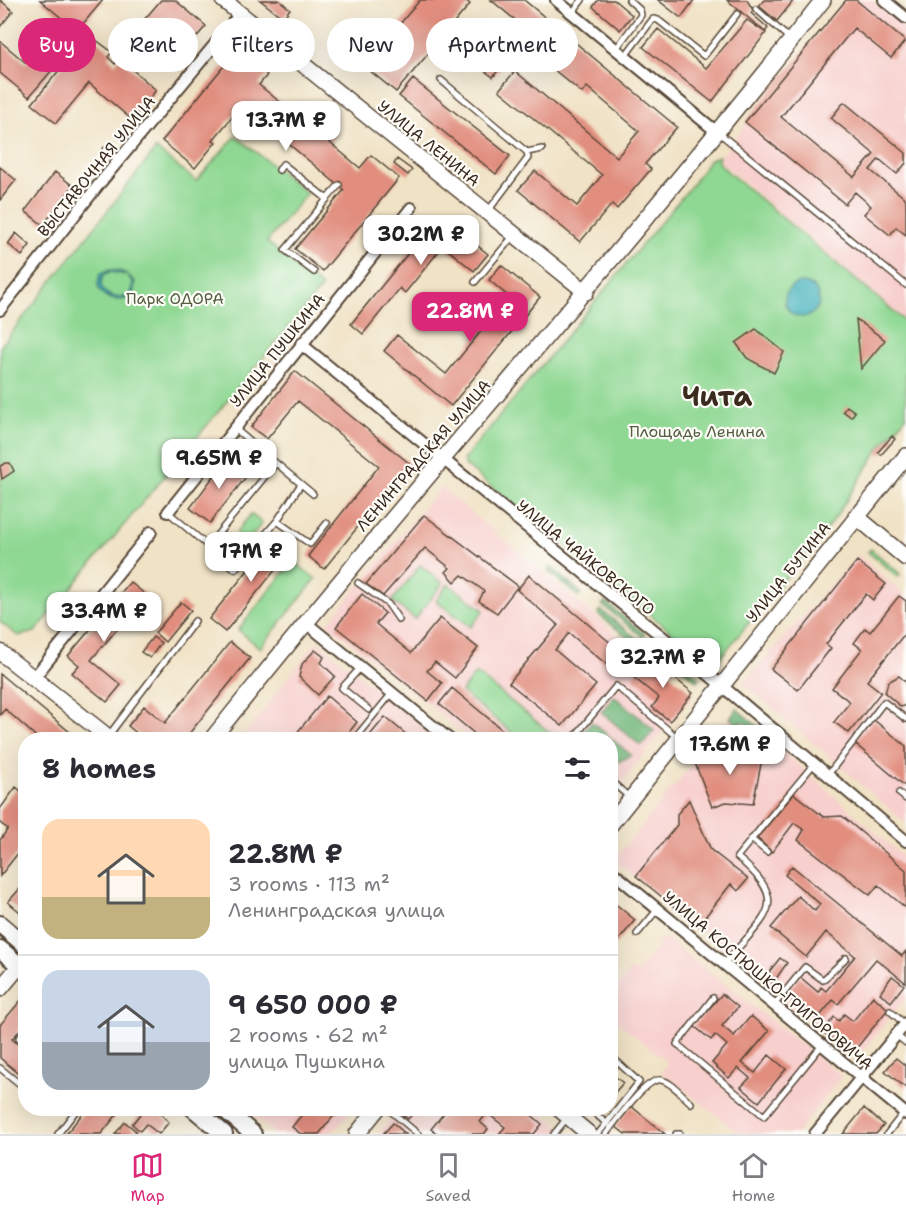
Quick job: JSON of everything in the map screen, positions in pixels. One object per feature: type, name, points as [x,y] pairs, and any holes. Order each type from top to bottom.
[{"type":"main road","name":"УЛИЦА ЛЕНИНА","points":[[223,0],[586,292]]},
{"type":"main road","name":"ЛЕНИНГРАДСКАЯ УЛИЦА","points":[[217,732],[305,622],[586,292],[823,0]]},
{"type":"main road","name":"УЛИЦА БУТИНА","points":[[618,815],[906,456]]},
{"type":"main road","points":[[856,516],[906,558]]},
{"type":"main road","points":[[0,652],[102,732]]},
{"type":"main road","points":[[0,924],[18,939]]},
{"type":"main road","points":[[0,950],[18,962]]},
{"type":"main road","points":[[0,989],[18,970]]},
{"type":"main road","points":[[203,1116],[224,1134]]},
{"type":"main road","points":[[233,1116],[254,1134]]},
{"type":"main road","points":[[357,1134],[372,1116]]},
{"type":"main road","points":[[567,1116],[589,1134]]},
{"type":"street","points":[[556,0],[718,132]]},
{"type":"street","points":[[884,0],[906,18]]},
{"type":"street","name":"ВЫСТАВОЧНАЯ УЛИЦА","points":[[0,309],[240,14]]},
{"type":"street","name":"УЛИЦА ПУШКИНА","points":[[168,512],[411,208]]},
{"type":"street","name":"УЛИЦА ЧАЙКОВСКОГО","points":[[301,344],[443,458],[906,841]]},
{"type":"street","points":[[33,679],[151,532]]},
{"type":"street","points":[[305,622],[440,732]]},
{"type":"street","name":"УЛИЦА КОСТЮШКО-ГРИГОРОВИЧА","points":[[618,876],[905,1113]]},
{"type":"street","points":[[814,1134],[905,1023]]},
{"type":"lane","points":[[572,13],[582,0]]},
{"type":"lane","points":[[621,53],[641,15],[640,10],[630,0]]},
{"type":"lane","points":[[756,9],[791,40]]},
{"type":"lane","points":[[621,53],[652,19],[658,20],[704,56],[737,14]]},
{"type":"lane","points":[[441,80],[526,152],[528,158],[487,213]]},
{"type":"lane","points":[[718,132],[906,285]]},
{"type":"lane","points":[[526,152],[542,149]]},
{"type":"lane","points":[[106,150],[119,160]]},
{"type":"lane","points":[[279,170],[283,164],[327,199]]},
{"type":"lane","points":[[314,272],[285,250],[339,185]]},
{"type":"lane","points":[[475,282],[515,235]]},
{"type":"lane","points":[[234,428],[313,494]]},
{"type":"lane","points":[[208,546],[276,463]]},
{"type":"lane","points":[[168,512],[235,568],[277,521],[301,484]]},
{"type":"lane","points":[[277,521],[310,543],[327,523]]},
{"type":"lane","points":[[358,583],[388,604],[399,620]]},
{"type":"lane","points":[[114,732],[195,621]]},
{"type":"lane","points":[[361,667],[342,688],[369,710]]},
{"type":"lane","points":[[579,732],[616,686],[679,739]]},
{"type":"lane","points":[[360,732],[392,693]]},
{"type":"lane","points":[[827,777],[884,702],[906,719]]},
{"type":"lane","points":[[724,964],[766,914],[770,903],[768,891],[760,876],[737,857],[813,765]]},
{"type":"lane","points":[[618,787],[631,799]]},
{"type":"lane","points":[[899,793],[906,799]]},
{"type":"lane","points":[[751,839],[767,852]]},
{"type":"lane","points":[[637,934],[658,909]]},
{"type":"lane","points":[[774,1005],[805,967],[823,980],[846,958]]},
{"type":"lane","points":[[713,998],[677,1044],[765,1116],[822,1045]]},
{"type":"lane","points":[[890,1011],[905,1023]]},
{"type":"lane","points":[[896,1035],[906,1043]]},
{"type":"lane","points":[[618,1062],[639,1082],[618,1110]]},
{"type":"lane","points":[[0,1068],[18,1083]]},
{"type":"lane","points":[[606,1134],[646,1085],[656,1079],[664,1080],[691,1103]]},
{"type":"lane","points":[[887,1134],[905,1113]]},
{"type":"lane","points":[[58,1134],[72,1116]]},
{"type":"lane","points":[[397,1116],[418,1134]]},
{"type":"lane","points":[[554,1134],[562,1116]]},
{"type":"lane","points":[[598,1116],[607,1124]]},
{"type":"lane","points":[[598,1134],[613,1116]]},
{"type":"shaded area","points":[[844,0],[872,0],[906,29],[906,321],[718,160]]},
{"type":"shaded area","points":[[441,487],[692,697],[618,787],[618,732],[462,732],[327,624]]},
{"type":"shaded area","points":[[858,555],[906,596],[906,823],[743,683]]},
{"type":"shaded area","points":[[317,641],[428,732],[246,732]]},
{"type":"shaded area","points":[[736,710],[906,859],[906,998],[855,1060],[618,863],[618,855]]},
{"type":"shaded area","points":[[665,937],[842,1076],[796,1134],[740,1134],[661,1072],[668,1062],[618,1023],[618,985],[631,969],[636,973]]},
{"type":"shaded area","points":[[253,1116],[347,1116],[331,1134],[275,1134]]},
{"type":"shaded area","points":[[392,1116],[546,1116],[568,1134],[378,1134]]},
{"type":"green space","name":"Парк ОДОРА","points":[[236,136],[307,193],[267,242],[322,287],[35,632],[18,636],[0,622],[0,347],[156,149],[196,181]]},
{"type":"green space","name":"Площадь Ленина","points":[[719,156],[718,162],[728,172],[906,322],[906,417],[879,449],[835,518],[715,664],[710,663],[466,466],[463,460],[691,186],[710,159]]},
{"type":"green space","points":[[251,514],[262,523],[248,541],[236,532]]},
{"type":"green space","points":[[871,549],[900,574],[898,577],[868,552]]},
{"type":"green space","points":[[293,561],[316,579],[260,648],[238,630]]},
{"type":"green space","points":[[420,565],[443,583],[415,619],[392,601]]},
{"type":"green space","points":[[551,567],[581,593],[578,596],[548,571]]},
{"type":"green space","points":[[448,584],[484,610],[471,627],[436,601]]},
{"type":"green space","points":[[605,602],[645,634],[643,637],[602,605]]},
{"type":"green space","points":[[601,610],[640,641],[637,645],[598,614]]},
{"type":"green space","points":[[661,647],[699,678],[697,681],[659,650]]},
{"type":"green space","points":[[476,673],[549,732],[511,732],[461,692]]},
{"type":"green space","points":[[614,696],[654,730],[641,746],[601,712]]},
{"type":"green space","points":[[737,709],[769,736],[766,740],[742,721],[739,725],[730,718]]},
{"type":"green space","points":[[592,722],[604,732],[583,732]]},
{"type":"green space","points":[[618,744],[631,755],[618,762]]},
{"type":"water","points":[[114,270],[127,275],[135,282],[133,296],[119,300],[101,293],[98,281],[101,273]],"holes":[[[111,272],[127,275],[133,282],[131,294],[125,297],[113,297],[104,291],[101,281],[104,274]]]},
{"type":"water","points":[[802,283],[814,288],[819,300],[814,312],[802,317],[790,312],[785,300],[790,288]]},
{"type":"building","points":[[0,0],[13,11],[0,27]]},
{"type":"building","points":[[40,0],[103,0],[88,18],[61,18]]},
{"type":"building","points":[[161,0],[175,0],[196,18],[146,18]]},
{"type":"building","points":[[260,0],[279,0],[290,9],[283,18]]},
{"type":"building","points":[[420,0],[465,0],[470,4],[458,18],[426,18],[426,56],[414,71],[414,18],[405,18]]},
{"type":"building","points":[[491,0],[524,0],[546,18],[513,18]]},
{"type":"building","points":[[598,0],[614,0],[632,15],[620,30],[593,7]]},
{"type":"building","points":[[658,0],[694,0],[681,18]]},
{"type":"building","points":[[727,0],[747,0],[753,10],[751,13],[768,28],[765,32]]},
{"type":"building","points":[[764,0],[794,0],[777,21],[759,6]]},
{"type":"building","points":[[846,0],[856,0],[905,41],[891,58],[854,28],[781,117],[854,177],[874,154],[831,118],[844,102],[906,153],[906,163],[897,174],[879,159],[870,170],[906,199],[906,235],[896,227],[890,235],[864,214],[871,206],[855,192],[845,204],[745,122]]},
{"type":"building","points":[[198,19],[206,26],[198,35]]},
{"type":"building","points":[[747,20],[766,33],[712,102],[643,47],[658,29],[706,68]]},
{"type":"building","points":[[96,40],[108,49],[108,72],[135,72],[156,90],[132,120],[89,83],[56,123],[32,104],[58,72],[96,72]]},
{"type":"building","points":[[0,41],[18,56],[18,72],[50,72],[29,97],[0,73]]},
{"type":"building","points":[[578,45],[677,127],[645,164],[651,169],[617,209],[612,204],[580,242],[518,190],[535,171],[577,206],[602,175],[499,90],[516,72],[617,157],[639,131],[587,87],[582,93],[557,72],[578,72]]},
{"type":"building","points":[[219,72],[263,72],[267,75],[259,85],[301,119],[309,109],[337,132],[329,142],[360,168],[371,155],[399,178],[323,271],[295,249],[344,190],[242,105],[213,140],[216,142],[195,168],[162,141]]},
{"type":"building","points":[[371,72],[413,72],[396,92]]},
{"type":"building","points":[[486,72],[497,72],[493,77]]},
{"type":"building","points":[[413,79],[510,156],[496,174],[399,96]]},
{"type":"building","points":[[397,159],[412,170],[408,175],[394,164]]},
{"type":"building","points":[[0,167],[16,180],[0,200]]},
{"type":"building","points":[[55,172],[73,186],[43,225],[25,211]]},
{"type":"building","points":[[439,215],[488,254],[474,271],[443,246],[405,293],[400,288],[363,334],[351,324]]},
{"type":"building","points":[[16,233],[30,245],[22,256],[8,244]]},
{"type":"building","points":[[501,265],[540,297],[451,406],[384,351],[397,335],[446,374],[509,297],[489,280]]},
{"type":"building","points":[[856,319],[885,340],[861,369]]},
{"type":"building","points":[[756,329],[784,352],[774,373],[747,358],[736,343]]},
{"type":"building","points":[[295,371],[409,463],[324,569],[308,556],[379,466],[298,401],[267,439],[251,427]]},
{"type":"building","points":[[847,406],[855,412],[851,417],[843,411]]},
{"type":"building","points":[[892,436],[895,439],[881,455],[878,452]]},
{"type":"building","points":[[228,457],[249,473],[210,523],[190,508]]},
{"type":"building","points":[[10,463],[14,471],[2,479],[0,466]]},
{"type":"building","points":[[424,515],[518,586],[497,613],[479,601],[484,591],[462,575],[455,582],[446,572],[450,568],[425,548],[383,596],[366,584]]},
{"type":"building","points":[[276,535],[293,548],[225,632],[209,619]]},
{"type":"building","points":[[235,538],[245,546],[238,554],[229,546]]},
{"type":"building","points":[[857,561],[886,584],[873,600],[866,594],[826,644],[831,648],[798,690],[771,669]]},
{"type":"building","points":[[529,575],[618,649],[606,664],[569,633],[555,650],[596,685],[562,726],[509,683],[558,625],[517,590]]},
{"type":"building","points":[[130,582],[146,595],[91,660],[121,685],[107,702],[72,673],[79,665],[68,656]]},
{"type":"building","points":[[362,594],[385,613],[376,624],[411,653],[440,618],[478,648],[455,678],[435,662],[427,671],[442,683],[428,701],[336,627]]},
{"type":"building","points":[[899,596],[906,601],[906,632],[867,681],[881,692],[849,733],[834,722],[850,702],[832,688],[862,649],[854,643],[865,628],[870,632]]},
{"type":"building","points":[[181,602],[191,610],[165,642],[155,633]]},
{"type":"building","points":[[153,637],[161,643],[150,658],[141,652]]},
{"type":"building","points":[[230,642],[250,658],[190,732],[135,732],[128,726],[144,706],[165,723]]},
{"type":"building","points":[[315,650],[324,657],[321,663],[335,676],[318,695],[299,677],[302,664]]},
{"type":"building","points":[[649,657],[693,693],[670,721],[652,707],[659,698],[633,677]]},
{"type":"building","points":[[0,674],[70,732],[31,732],[5,709],[0,715]]},
{"type":"building","points":[[899,676],[906,682],[906,705],[901,707],[885,693],[888,682]]},
{"type":"building","points":[[452,688],[505,732],[472,732],[439,704]]},
{"type":"building","points":[[327,696],[357,722],[349,732],[298,732]]},
{"type":"building","points":[[385,717],[403,732],[373,732]]},
{"type":"building","points":[[874,720],[906,746],[906,787],[854,743]]},
{"type":"building","points":[[728,750],[763,754],[753,804],[726,802],[712,807],[693,758]]},
{"type":"building","points":[[16,787],[18,789],[18,853],[0,876],[0,840],[8,829],[0,823],[0,809]]},
{"type":"building","points":[[794,794],[824,817],[842,816],[906,870],[906,908],[878,885],[870,895],[798,840],[804,830],[794,823],[772,852],[757,838]]},
{"type":"building","points":[[689,800],[711,850],[748,879],[738,891],[731,884],[698,926],[636,876],[677,825],[677,814]]},
{"type":"building","points":[[792,866],[902,956],[906,951],[906,983],[876,959],[838,1004],[833,1000],[820,1016],[815,1012],[812,1015],[786,994],[800,977],[818,992],[821,987],[826,991],[855,956],[826,932],[806,957],[771,928],[798,896],[815,911],[820,904],[785,875]]},
{"type":"building","points":[[18,891],[18,910],[8,902]]},
{"type":"building","points":[[618,906],[635,920],[618,941]]},
{"type":"building","points":[[780,958],[787,963],[773,983],[765,977]]},
{"type":"building","points":[[892,976],[904,985],[891,1002],[880,993]]},
{"type":"building","points":[[722,994],[738,1007],[722,1026],[734,1036],[751,1016],[769,1031],[742,1063],[755,1073],[769,1055],[786,1069],[759,1102],[741,1087],[750,1078],[738,1068],[729,1078],[712,1063],[727,1045],[715,1035],[711,1040],[694,1026]]},
{"type":"building","points":[[873,996],[888,1009],[855,1050],[840,1037],[836,1042],[823,1032],[834,1017],[839,1021],[844,1014],[853,1021]]},
{"type":"building","points":[[18,1004],[18,1032],[12,1039],[18,1044],[17,1072],[0,1058],[0,1025]]},
{"type":"building","points":[[896,1058],[906,1066],[906,1088],[885,1071]]},
{"type":"building","points":[[618,1079],[623,1083],[618,1089]]},
{"type":"building","points":[[631,1106],[665,1134],[625,1134],[615,1126]]},
{"type":"building","points":[[864,1108],[884,1125],[876,1134],[843,1134]]},
{"type":"building","points":[[81,1116],[116,1116],[101,1134],[67,1133]]},
{"type":"building","points":[[138,1116],[163,1116],[169,1122],[159,1134],[146,1124],[140,1131],[132,1124]]},
{"type":"building","points":[[301,1116],[334,1116],[319,1134],[301,1134],[292,1127]]},
{"type":"building","points":[[442,1116],[485,1116],[480,1122],[488,1129],[484,1134],[438,1134],[431,1129]]},
{"type":"building","points":[[491,1116],[532,1116],[542,1124],[534,1134],[499,1134],[505,1127]]},
{"type":"building","points":[[125,1122],[136,1131],[134,1134],[115,1134]]},
{"type":"building","points":[[393,1123],[406,1134],[383,1134]]},
{"type":"district","name":"Чита","points":[[717,396]]}]
